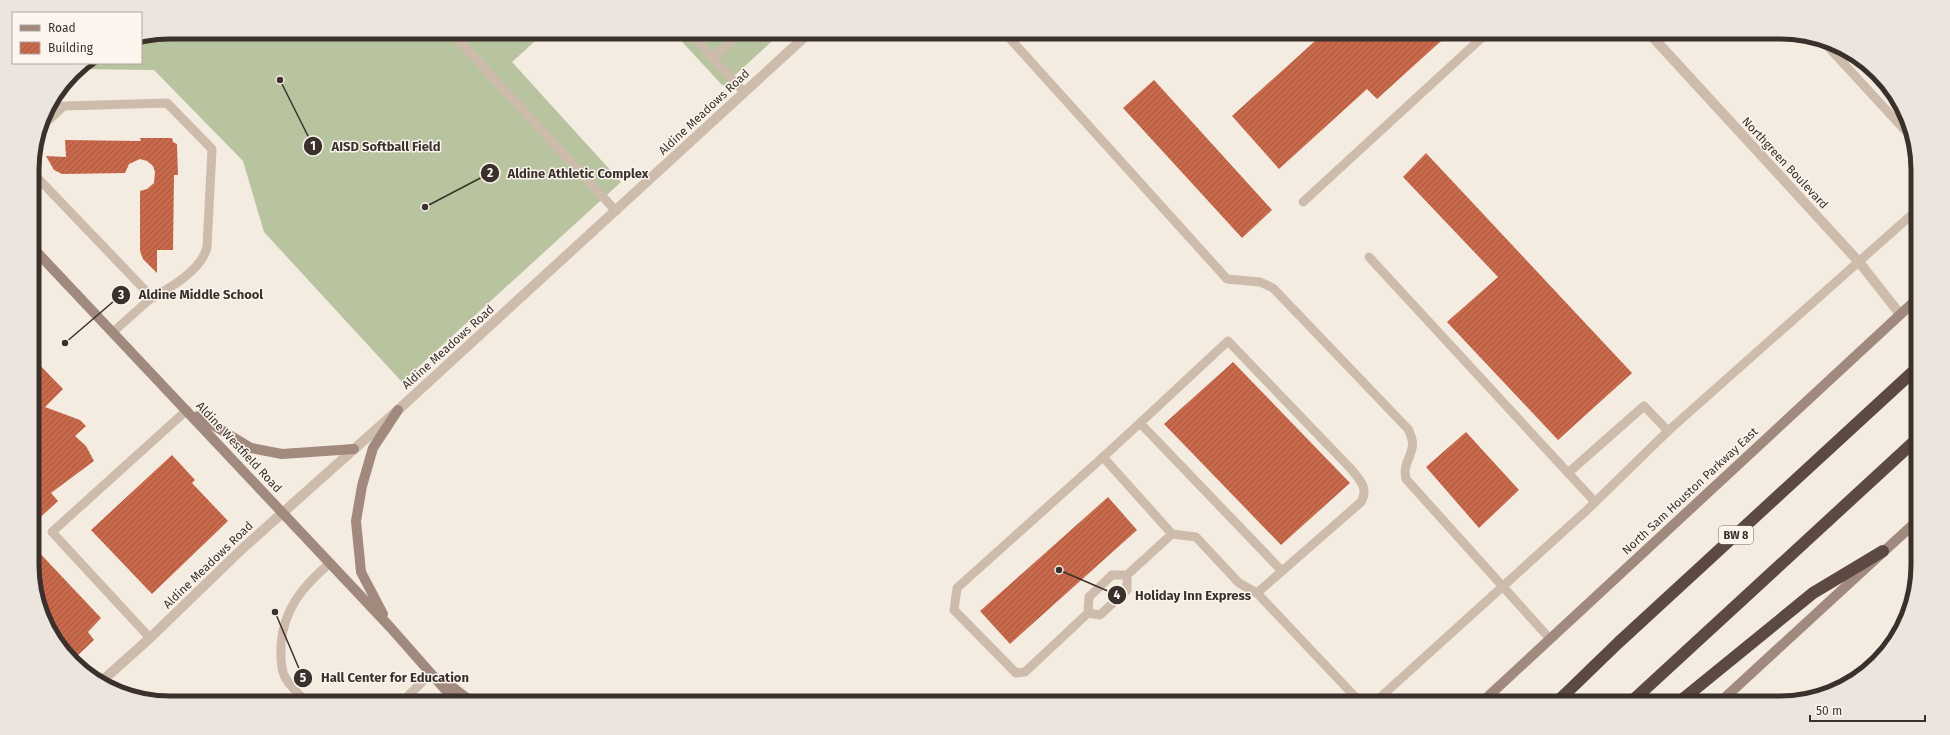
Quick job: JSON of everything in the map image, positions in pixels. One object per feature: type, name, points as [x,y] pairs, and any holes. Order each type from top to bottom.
[{"type":"highway","points":[[1852,428],[1911,367]]},
{"type":"highway","name":"BW 8","points":[[1563,696],[1618,643],[1911,374]]},
{"type":"highway","points":[[1638,696],[1911,444]]},
{"type":"highway","points":[[1687,696],[1813,593],[1883,551]]},
{"type":"main road","name":"Aldine Westfield Road","points":[[39,254],[390,627],[450,696]]},
{"type":"main road","name":"North Sam Houston Parkway East","points":[[1489,696],[1911,304]]},
{"type":"main road","points":[[187,410],[251,448],[282,454],[354,449]]},
{"type":"main road","points":[[390,627],[361,572],[356,521],[362,486],[373,448],[398,410]]},
{"type":"main road","points":[[1727,696],[1911,526]]},
{"type":"main road","name":"Aldine Westfield Road","points":[[424,665],[464,696]]},
{"type":"street","name":"Aldine Meadows Road","points":[[105,678],[150,638],[282,512],[398,410],[802,39]]},
{"type":"street","name":"Northgreen Boulevard","points":[[1654,39],[1859,262],[1900,314]]},
{"type":"lane","points":[[457,39],[616,211]]},
{"type":"lane","points":[[695,39],[744,92]]},
{"type":"lane","points":[[713,58],[733,39]]},
{"type":"lane","points":[[1010,39],[1227,279],[1260,282],[1273,288],[1408,429],[1413,437],[1414,447],[1404,471],[1406,479],[1550,639]]},
{"type":"lane","points":[[1303,202],[1480,39]]},
{"type":"lane","points":[[1831,50],[1905,130]]},
{"type":"lane","points":[[50,118],[64,106],[167,103],[212,149],[208,247],[206,255],[201,262],[175,285],[150,300],[113,332]]},
{"type":"lane","points":[[39,179],[144,289],[150,300]]},
{"type":"lane","points":[[1382,696],[1595,502],[1668,431],[1911,215]]},
{"type":"lane","points":[[1369,257],[1595,502]]},
{"type":"lane","points":[[1172,534],[1127,575],[1112,575],[1089,597],[1088,613],[1025,672],[1016,673],[954,610],[957,588],[1140,423],[1228,341],[1351,469],[1364,485],[1365,495],[1361,502],[1256,593]]},
{"type":"lane","points":[[1568,473],[1644,406],[1668,431]]},
{"type":"lane","points":[[150,638],[52,532],[187,410]]},
{"type":"lane","points":[[1140,423],[1282,571]]},
{"type":"lane","points":[[1103,456],[1172,534],[1196,537],[1239,583],[1256,593],[1354,696]]},
{"type":"lane","points":[[301,696],[284,675],[281,653],[282,630],[289,610],[300,592],[312,578],[330,563]]},
{"type":"lane","points":[[1088,613],[1100,615],[1127,590],[1127,575]]},
{"type":"lane","points":[[407,696],[431,673]]},
{"type":"green space","points":[[537,39],[512,62],[621,182],[402,382],[264,232],[243,161],[154,70],[87,69],[93,64],[142,64],[142,42],[153,40]]},
{"type":"green space","points":[[679,39],[774,39],[723,86]]},
{"type":"building","points":[[1317,39],[1443,39],[1377,99],[1367,89],[1279,169],[1232,116]]},
{"type":"building","points":[[1154,80],[1272,210],[1242,238],[1123,108]]},
{"type":"building","points":[[140,138],[172,138],[173,142],[177,144],[178,175],[174,175],[173,250],[157,250],[157,273],[143,259],[140,251],[140,191],[147,189],[154,183],[155,172],[153,166],[147,161],[140,159],[129,164],[125,173],[62,174],[54,170],[46,156],[66,157],[65,140],[141,141]]},
{"type":"building","points":[[1426,153],[1632,373],[1558,440],[1447,322],[1498,277],[1403,177]]},
{"type":"building","points":[[1233,362],[1350,483],[1281,545],[1164,424]]},
{"type":"building","points":[[39,364],[63,389],[45,407],[80,420],[86,426],[75,436],[86,446],[94,461],[51,493],[58,501],[39,518],[39,425],[41,422],[39,420]]},
{"type":"building","points":[[1466,432],[1519,490],[1479,528],[1426,467]]},
{"type":"building","points":[[172,455],[195,480],[192,483],[228,521],[152,594],[91,530]]},
{"type":"building","points":[[1108,497],[1137,530],[1010,644],[980,611]]},
{"type":"building","points":[[39,552],[101,618],[88,632],[94,640],[77,656],[61,638],[46,607],[40,582]]},
{"type":"place","name":"AISD Softball Field","points":[[280,80]]},
{"type":"place","name":"Aldine Athletic Complex","points":[[425,207]]},
{"type":"place","name":"Aldine Middle School","points":[[65,343]]},
{"type":"place","name":"Holiday Inn Express","points":[[1059,570]]},
{"type":"place","name":"Hall Center for Education","points":[[275,612]]}]
